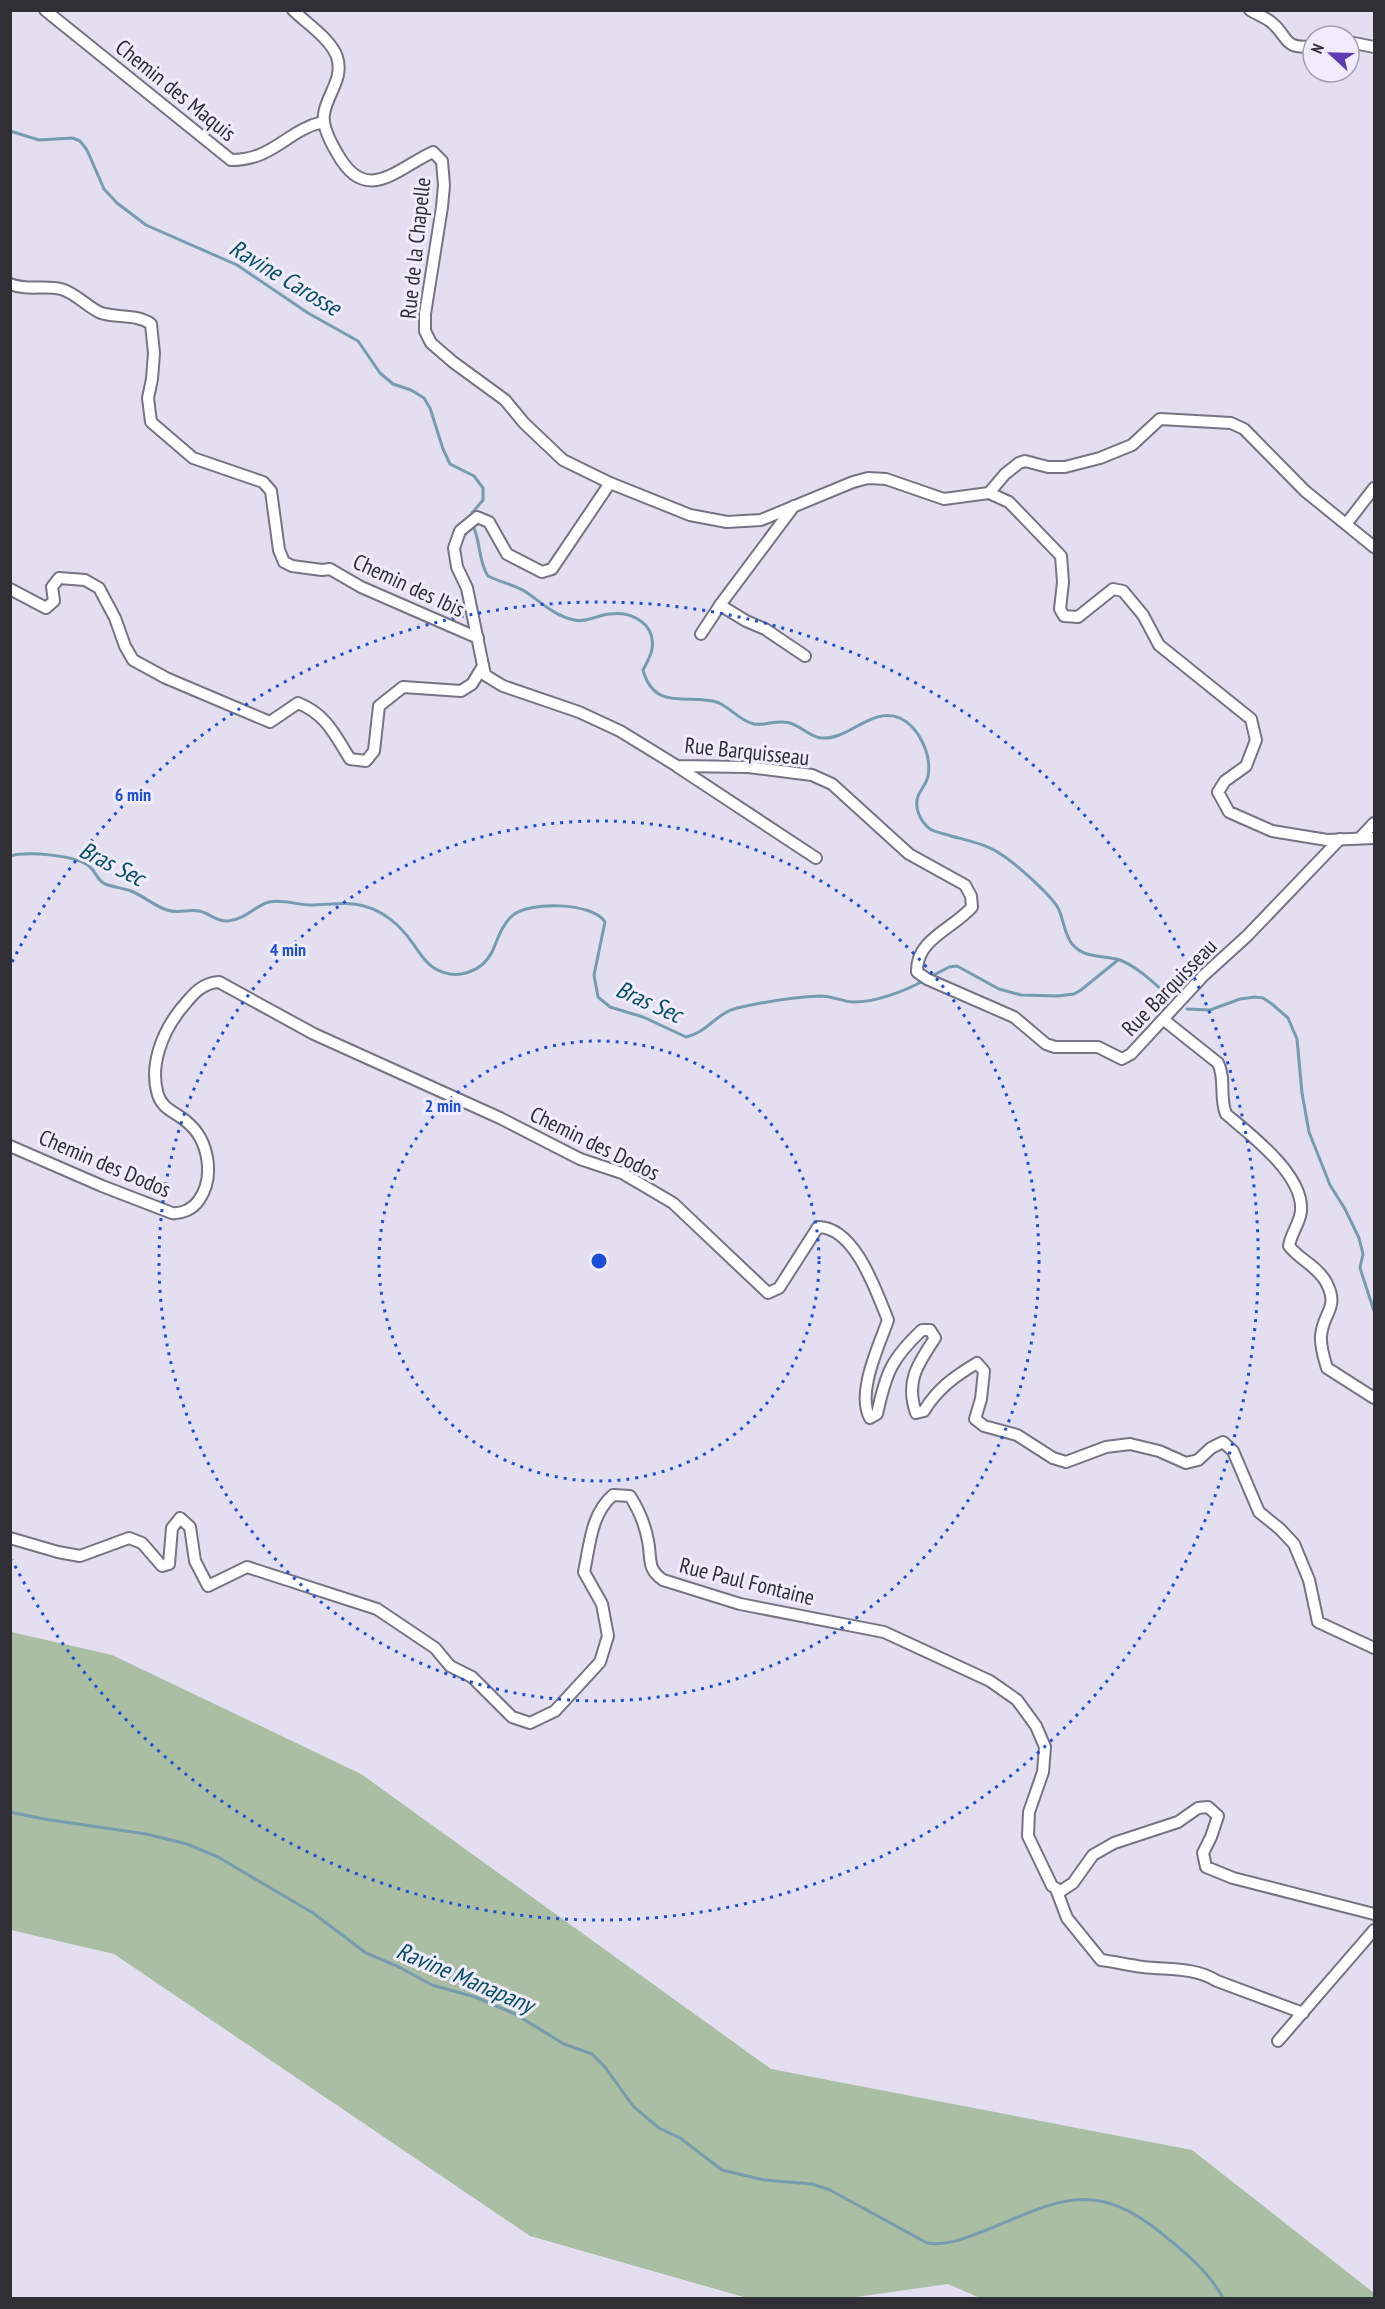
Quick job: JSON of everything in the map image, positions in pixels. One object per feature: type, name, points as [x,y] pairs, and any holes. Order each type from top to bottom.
[{"type":"street","name":"Chemin des Maquis","points":[[45,10],[231,159],[247,160],[267,153],[310,124],[323,122]]},
{"type":"street","points":[[292,10],[325,40],[336,55],[340,72],[324,111],[323,122]]},
{"type":"street","points":[[1250,10],[1271,22],[1289,44],[1301,47]]},
{"type":"street","name":"Rue de la Chapelle","points":[[323,122],[335,151],[348,171],[361,179],[375,181],[394,176],[424,156],[433,152],[438,155],[442,161],[444,185],[425,314],[425,331],[431,343],[505,400],[524,423],[563,460],[610,483],[690,515],[727,522],[761,520],[868,478],[886,479],[944,499],[989,493]]},
{"type":"street","name":"Chemin des Ibis","points":[[10,284],[30,289],[64,290],[98,311],[114,317],[146,320],[151,324],[154,353],[148,398],[152,422],[193,458],[263,482],[271,491],[279,550],[284,562],[292,566],[330,569],[361,587],[478,638]]},
{"type":"street","points":[[1374,547],[1305,491],[1244,429],[1231,423],[1160,419],[1132,445],[1100,458],[1065,467],[1048,467],[1025,461],[1019,463],[1005,474],[989,493],[1008,502],[1061,556],[1063,582],[1060,609],[1064,616],[1078,617],[1113,590],[1123,591],[1143,615],[1159,645],[1251,719],[1256,740],[1246,766],[1225,781],[1218,792],[1229,812],[1272,831],[1327,840],[1374,838]]},
{"type":"street","points":[[10,589],[46,608],[54,601],[52,587],[59,579],[85,580],[99,588],[133,660],[166,678],[270,722],[298,703],[312,708],[328,723],[350,759],[366,761],[374,751],[379,706],[403,687],[461,691],[472,684],[483,666],[466,588],[457,567],[454,548],[460,531],[477,517],[489,522],[507,554],[542,572],[552,569],[610,483]]},
{"type":"street","points":[[1347,523],[1374,488]]},
{"type":"street","points":[[701,634],[788,512],[797,504]]},
{"type":"street","points":[[720,605],[746,621],[765,629],[805,656]]},
{"type":"street","name":"Rue Barquisseau","points":[[483,666],[485,675],[503,686],[579,712],[620,731],[677,766],[748,766],[812,775],[832,784],[909,854],[965,885],[971,896],[972,907],[925,946],[917,960],[917,972],[927,979],[1014,1017],[1046,1044],[1055,1047],[1098,1047],[1122,1059],[1131,1054],[1203,976],[1247,936],[1340,839]]},
{"type":"street","points":[[677,766],[816,858]]},
{"type":"street","points":[[1360,838],[1374,823]]},
{"type":"street","name":"Chemin des Dodos","points":[[10,1146],[102,1186],[172,1213],[178,1214],[195,1206],[205,1191],[208,1169],[201,1135],[186,1121],[163,1106],[154,1071],[158,1051],[172,1020],[194,992],[209,982],[219,982],[314,1034],[500,1118],[580,1159],[622,1173],[674,1203],[768,1293],[778,1288],[818,1227],[828,1227],[852,1246],[873,1283],[888,1320],[870,1372],[864,1408],[870,1418],[877,1414],[884,1378],[903,1348],[922,1330],[930,1330],[935,1338],[917,1365],[911,1385],[916,1413],[924,1411],[932,1397],[954,1377],[977,1364],[984,1371],[981,1399],[975,1419],[984,1426],[1017,1435],[1053,1458],[1066,1462],[1106,1447],[1130,1444],[1160,1451],[1186,1463],[1198,1460],[1210,1448],[1223,1442],[1233,1451],[1259,1512],[1294,1544],[1310,1580],[1318,1622],[1374,1648]]},
{"type":"street","points":[[1164,1020],[1218,1063],[1222,1071],[1223,1106],[1226,1114],[1275,1156],[1300,1196],[1301,1213],[1290,1237],[1289,1246],[1297,1256],[1317,1269],[1326,1282],[1333,1301],[1321,1336],[1327,1368],[1374,1398]]},
{"type":"street","name":"Rue Paul Fontaine","points":[[10,1538],[80,1556],[129,1538],[142,1543],[162,1566],[169,1564],[172,1528],[180,1518],[190,1527],[195,1561],[208,1586],[247,1567],[377,1609],[435,1648],[450,1666],[472,1677],[512,1717],[530,1723],[555,1711],[600,1662],[608,1635],[602,1604],[584,1572],[595,1518],[613,1495],[630,1496],[639,1510],[649,1542],[654,1574],[663,1580],[740,1604],[884,1632],[990,1681],[1017,1700],[1036,1726],[1045,1747],[1043,1772],[1029,1812],[1028,1836],[1052,1886],[1056,1889]]},
{"type":"street","points":[[1056,1889],[1060,1891],[1073,1883],[1093,1855],[1114,1843],[1165,1827],[1178,1822],[1198,1808],[1208,1807],[1218,1816],[1203,1853],[1206,1867],[1233,1878],[1374,1914]]},
{"type":"street","points":[[1056,1889],[1067,1918],[1101,1960],[1145,1967],[1172,1968],[1207,1975],[1217,1981],[1303,2013]]},
{"type":"street","points":[[1278,2041],[1374,1929]]},
{"type":"green space","points":[[11,1632],[112,1655],[361,1774],[771,2069],[1192,2150],[1374,2293],[1374,2298],[980,2298],[948,2284],[849,2298],[747,2298],[530,2236],[114,1954],[11,1930]]},
{"type":"waterway","name":"Ravine Carosse","points":[[10,131],[39,140],[73,138],[80,141],[87,150],[104,189],[117,203],[146,225],[237,265],[308,313],[358,341],[380,373],[393,384],[411,390],[424,398],[430,408],[450,464],[474,476],[483,488],[483,500],[472,513]]},
{"type":"waterway","name":"Ravine Carosse","points":[[473,526],[488,576],[522,590],[567,618],[583,620],[618,614],[641,621],[646,626],[652,640],[651,652],[643,670],[649,684],[665,697],[708,700],[719,703],[740,718],[754,724],[790,723],[822,738],[842,734],[880,716],[890,715],[907,722],[923,743],[928,759],[927,779],[918,796],[917,805],[926,826],[935,831],[984,845],[1008,859],[1054,902],[1073,945],[1083,953],[1114,958],[1127,963],[1174,1001]]},
{"type":"waterway","name":"Bras Sec","points":[[10,856],[39,854],[84,863],[105,884],[131,891],[162,908],[175,912],[199,911],[224,921],[234,920],[274,901],[305,905],[344,903],[364,906],[390,919],[407,935],[430,965],[450,974],[467,973],[481,965],[492,952],[505,924],[520,911],[545,906],[575,907],[598,915],[605,922],[594,975],[598,997],[610,1007],[643,1017],[686,1037],[737,1008],[778,1000],[824,996],[852,1002],[870,1001],[923,981]]},
{"type":"waterway","name":"Bras Sec","points":[[932,976],[949,967],[957,966],[999,989],[1021,995],[1058,996],[1074,994],[1081,990],[1118,960]]},
{"type":"waterway","name":"Ravine Carosse","points":[[1187,1009],[1210,1010],[1240,999],[1255,997],[1263,998],[1288,1018],[1297,1039],[1302,1093],[1309,1132],[1330,1185],[1359,1238],[1363,1254],[1360,1268],[1374,1311]]},
{"type":"waterway","name":"Ravine Manapany","points":[[10,1812],[146,1834],[187,1844],[218,1857],[313,1913],[366,1953],[432,1985],[475,1997],[515,2014],[564,2044],[592,2054],[605,2067],[633,2106],[659,2128],[680,2138],[722,2170],[764,2180],[812,2184],[830,2190],[927,2243],[963,2239],[1053,2204],[1074,2200],[1094,2200],[1114,2205],[1137,2216],[1179,2247],[1203,2271],[1223,2298]]}]
